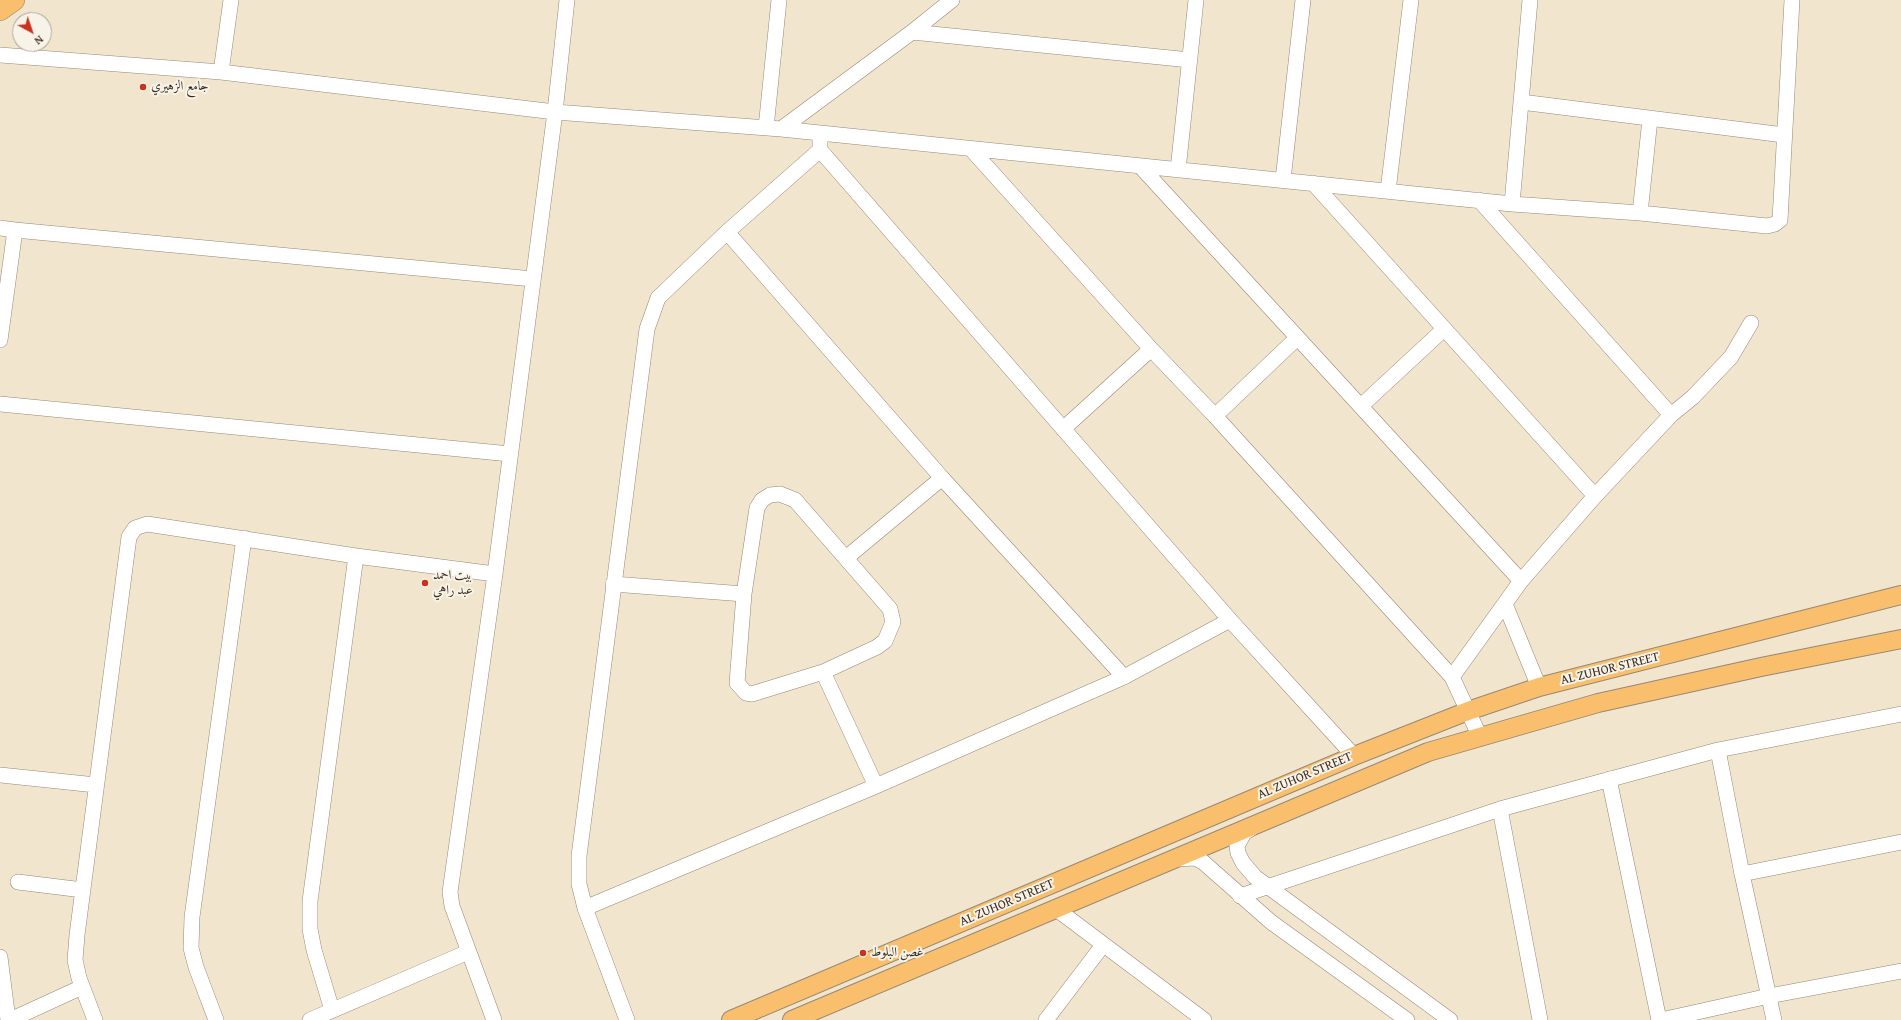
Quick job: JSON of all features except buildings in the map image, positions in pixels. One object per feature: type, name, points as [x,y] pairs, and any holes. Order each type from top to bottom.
[{"type":"highway","points":[[0,10],[14,0]]},
{"type":"main road","name":"AL ZUHOR STREET","points":[[731,1020],[1354,756],[1468,710],[1539,687],[1901,596]]},
{"type":"main road","name":"AL ZUHOR STREET","points":[[798,1019],[1055,908],[1428,752],[1598,703],[1761,667],[1901,639]]},
{"type":"street","points":[[221,72],[231,0]]},
{"type":"street","points":[[494,1020],[452,906],[450,892],[495,574],[567,0]]},
{"type":"street","points":[[774,128],[779,0]]},
{"type":"street","points":[[774,128],[912,32],[952,0]]},
{"type":"street","points":[[1178,170],[1196,0]]},
{"type":"street","points":[[1283,180],[1303,0]]},
{"type":"street","points":[[1388,191],[1411,0]]},
{"type":"street","points":[[1512,204],[1530,0]]},
{"type":"street","points":[[0,55],[221,72],[554,112],[774,128],[820,134],[1512,204],[1767,226],[1775,224],[1780,220],[1792,0]]},
{"type":"street","points":[[912,32],[1190,60]]},
{"type":"street","points":[[1521,102],[1784,135]]},
{"type":"street","points":[[1640,214],[1650,119]]},
{"type":"street","points":[[820,134],[820,150],[1230,620],[1354,756]]},
{"type":"street","points":[[970,148],[1151,349],[1215,416],[1452,677],[1480,737]]},
{"type":"street","points":[[626,1020],[584,908],[579,884],[579,856],[646,329],[658,298],[727,232],[820,150]]},
{"type":"street","points":[[1140,166],[1521,581]]},
{"type":"street","points":[[1313,183],[1595,496]]},
{"type":"street","points":[[1479,200],[1671,416]]},
{"type":"street","points":[[0,228],[533,279]]},
{"type":"street","points":[[0,340],[15,230]]},
{"type":"street","points":[[727,232],[942,478],[1124,677]]},
{"type":"street","points":[[1452,677],[1521,581],[1595,496],[1671,416],[1693,397],[1731,357],[1750,323]]},
{"type":"street","points":[[1361,406],[1444,329]]},
{"type":"street","points":[[1215,416],[1297,338]]},
{"type":"street","points":[[1063,428],[1151,349]]},
{"type":"street","points":[[0,404],[510,454]]},
{"type":"street","points":[[846,558],[942,478]]},
{"type":"street","points":[[780,494],[795,500],[890,609],[893,622],[885,641],[877,647],[823,672],[758,694],[746,693],[737,683],[744,594],[757,508],[762,500],[770,495],[780,494]]},
{"type":"street","points":[[95,1020],[82,987],[76,960],[77,935],[129,537],[135,528],[147,524],[356,556],[495,574]]},
{"type":"street","points":[[216,1020],[196,967],[191,948],[192,917],[244,538]]},
{"type":"street","points":[[332,1010],[314,950],[310,929],[310,901],[356,556]]},
{"type":"street","points":[[613,584],[744,594]]},
{"type":"street","points":[[1505,604],[1539,687]]},
{"type":"street","points":[[584,908],[876,786],[1124,677],[1230,620]]},
{"type":"street","points":[[823,672],[876,786]]},
{"type":"street","points":[[1240,896],[1500,809],[1718,750],[1901,714]]},
{"type":"street","points":[[1718,750],[1742,874],[1774,1020]]},
{"type":"street","points":[[0,775],[96,786]]},
{"type":"street","points":[[1609,779],[1660,1020],[1769,996],[1901,971]]},
{"type":"street","points":[[1500,809],[1540,1020]]},
{"type":"street","points":[[1258,823],[1244,833],[1236,846],[1243,863],[1255,877],[1450,1020]]},
{"type":"street","points":[[1742,874],[1901,842]]},
{"type":"street","points":[[1168,862],[1184,858],[1195,858],[1203,862],[1271,922],[1407,1020]]},
{"type":"street","points":[[18,882],[83,890]]},
{"type":"street","points":[[1055,908],[1194,1017]]},
{"type":"street","points":[[1046,1020],[1103,945]]},
{"type":"street","points":[[310,1020],[468,952]]},
{"type":"street","points":[[0,957],[9,1020],[82,987]]},
{"type":"place","name":"جامع الزهيري","points":[[143,87]]},
{"type":"place","name":"بيت احمد عبد راهي","points":[[425,583]]},
{"type":"place","name":"غصن البلوط","points":[[863,953]]}]
